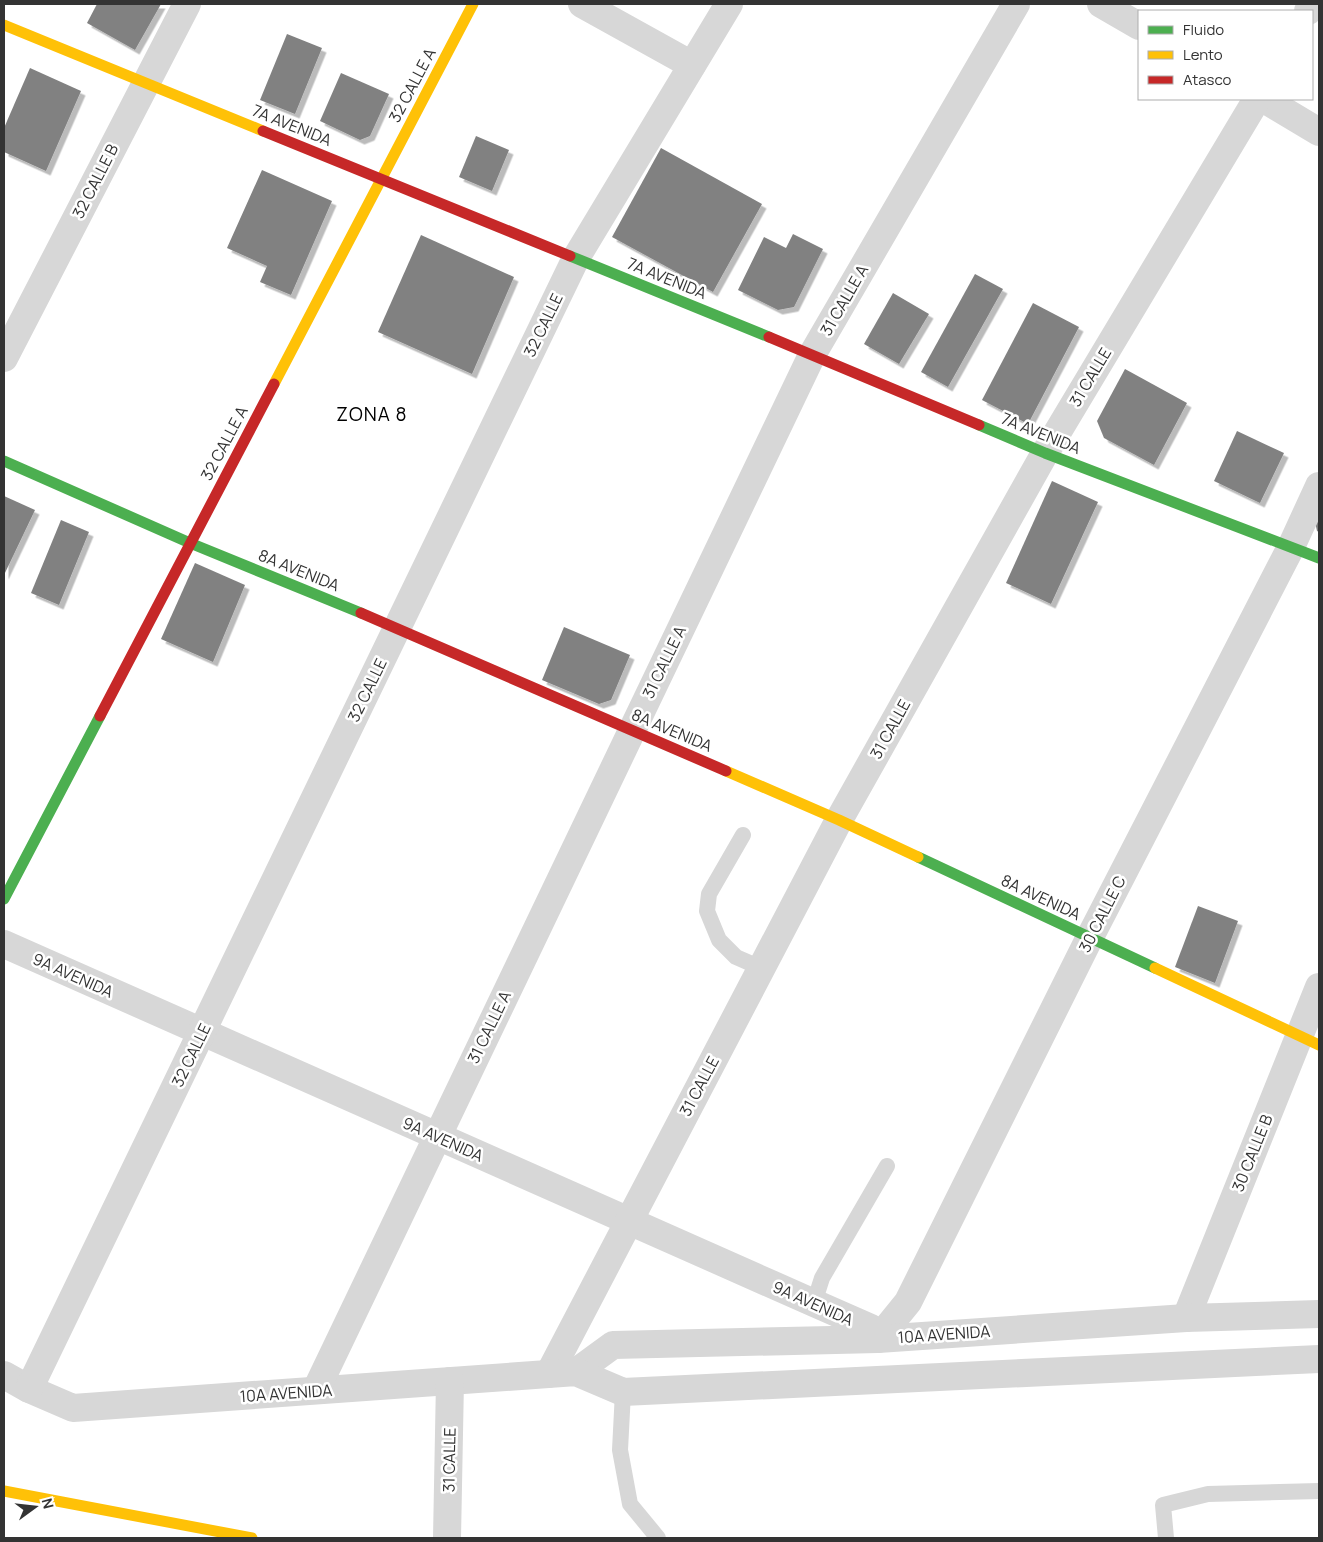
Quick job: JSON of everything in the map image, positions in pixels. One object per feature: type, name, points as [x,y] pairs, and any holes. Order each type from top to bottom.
[{"type":"main road","name":"32 CALLE A","points":[[4,899],[473,4]]},
{"type":"main road","name":"7A AVENIDA","points":[[4,25],[812,355],[1045,453],[1319,558]]},
{"type":"main road","name":"8A AVENIDA","points":[[4,461],[190,543],[397,628],[839,820],[1309,1040]]},
{"type":"main road","points":[[4,1491],[252,1538]]},
{"type":"street","name":"32 CALLE B","points":[[4,358],[187,4]]},
{"type":"street","points":[[582,4],[692,65]]},
{"type":"street","name":"32 CALLE","points":[[29,1389],[576,258],[728,4]]},
{"type":"street","name":"31 CALLE A","points":[[316,1390],[812,355],[1016,4]]},
{"type":"street","points":[[1101,4],[1138,25]]},
{"type":"street","name":"31 CALLE","points":[[549,1374],[839,820],[1045,453],[1256,100]]},
{"type":"street","points":[[1266,100],[1319,132]]},
{"type":"street","name":"30 CALLE C","points":[[878,1339],[908,1302],[1090,937],[1291,547],[1319,486]]},
{"type":"street","name":"9A AVENIDA","points":[[4,944],[871,1328],[878,1339]]},
{"type":"street","name":"30 CALLE B","points":[[1186,1318],[1309,1040],[1319,988]]},
{"type":"street","name":"10A AVENIDA","points":[[576,1372],[613,1345],[878,1339],[1186,1318],[1319,1314]]},
{"type":"street","name":"10A AVENIDA","points":[[4,1375],[29,1389],[73,1408],[576,1372],[623,1392],[1319,1359]]},
{"type":"street","name":"31 CALLE","points":[[447,1538],[450,1381]]},
{"type":"lane","points":[[742,835],[709,894],[707,911],[719,940],[736,957],[761,968]]},
{"type":"lane","points":[[814,1303],[822,1278],[887,1166]]},
{"type":"lane","points":[[623,1392],[620,1450],[630,1504],[658,1538]]},
{"type":"lane","points":[[1166,1538],[1163,1505],[1208,1494],[1319,1491]]},
{"type":"building","points":[[97,4],[161,4],[135,50],[87,23]]},
{"type":"building","points":[[287,34],[322,48],[295,114],[260,100]]},
{"type":"building","points":[[30,68],[81,91],[46,171],[4,152],[4,128]]},
{"type":"building","points":[[341,73],[389,94],[370,136],[360,140],[320,121]]},
{"type":"building","points":[[476,136],[509,150],[492,191],[459,177]]},
{"type":"building","points":[[661,148],[762,204],[713,292],[612,237]]},
{"type":"building","points":[[262,170],[332,201],[291,295],[260,282],[267,266],[227,248]]},
{"type":"building","points":[[793,234],[823,249],[794,307],[778,310],[738,290],[764,237],[786,248]]},
{"type":"building","points":[[421,235],[514,277],[472,374],[378,332]]},
{"type":"building","points":[[975,274],[1003,289],[948,387],[921,372]]},
{"type":"building","points":[[893,293],[929,314],[899,364],[864,344]]},
{"type":"building","points":[[1033,303],[1079,327],[1028,424],[982,400]]},
{"type":"building","points":[[1125,369],[1187,403],[1154,465],[1104,438],[1097,421]]},
{"type":"building","points":[[1237,431],[1284,453],[1260,503],[1214,481]]},
{"type":"building","points":[[1052,481],[1098,502],[1051,604],[1006,583]]},
{"type":"building","points":[[4,496],[35,510],[4,575]]},
{"type":"building","points":[[1319,506],[1319,532],[1317,531],[1314,517]]},
{"type":"building","points":[[61,520],[89,532],[59,605],[31,593]]},
{"type":"building","points":[[195,563],[245,585],[213,662],[161,639]]},
{"type":"building","points":[[564,627],[630,655],[611,700],[599,704],[542,680]]},
{"type":"building","points":[[1198,906],[1238,921],[1215,983],[1175,967]]},
{"type":"traffic: fast","points":[[570,256],[769,337]]},
{"type":"traffic: fast","points":[[979,425],[1045,453],[1319,558]]},
{"type":"traffic: fast","points":[[4,461],[190,543],[361,613]]},
{"type":"traffic: fast","points":[[4,899],[100,716]]},
{"type":"traffic: fast","points":[[918,857],[1155,968]]},
{"type":"traffic: slow","points":[[274,384],[473,4]]},
{"type":"traffic: slow","points":[[4,25],[263,131]]},
{"type":"traffic: slow","points":[[726,771],[918,857]]},
{"type":"traffic: slow","points":[[1155,968],[1319,1045]]},
{"type":"traffic: slow","points":[[4,1491],[252,1538]]},
{"type":"traffic: jam","points":[[263,131],[570,256]]},
{"type":"traffic: jam","points":[[769,337],[979,425]]},
{"type":"traffic: jam","points":[[100,716],[274,384]]},
{"type":"traffic: jam","points":[[361,613],[726,771]]},
{"type":"district","name":"ZONA 8","points":[[372,414]]}]
